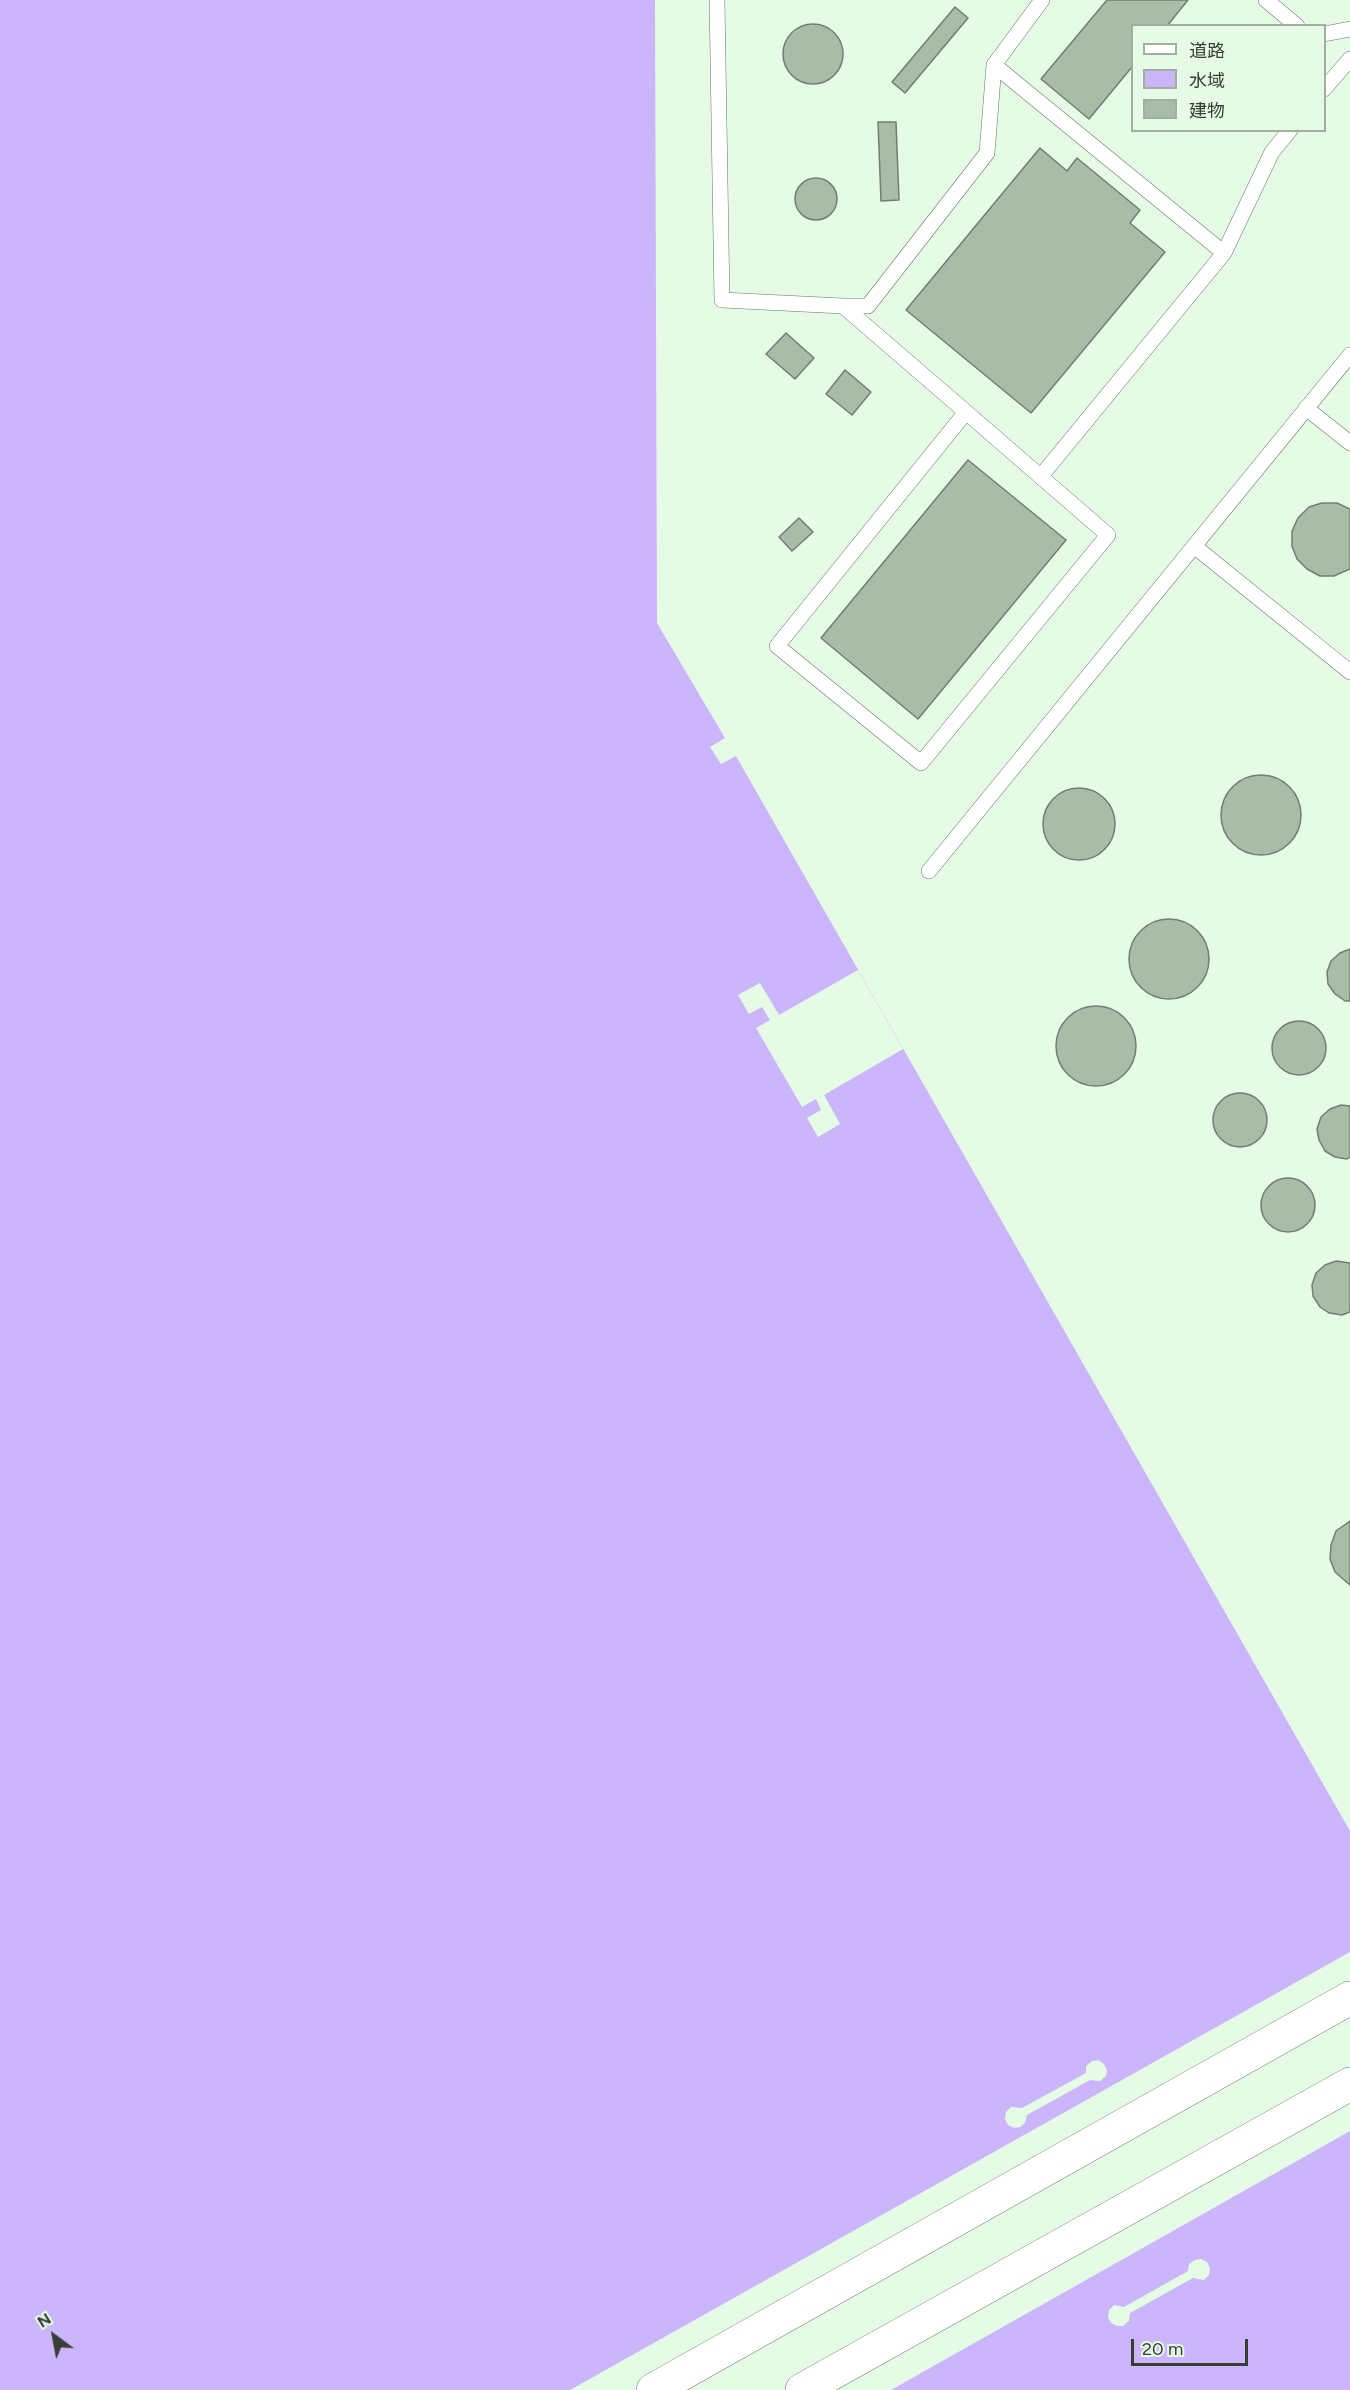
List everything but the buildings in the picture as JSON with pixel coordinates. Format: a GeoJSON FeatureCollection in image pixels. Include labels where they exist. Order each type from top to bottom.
{"type":"FeatureCollection","features":[{"type":"Feature","properties":{"kind":"street"},"geometry":{"type":"LineString","coordinates":[[653,2390],[1350,1998]]}},
{"type":"Feature","properties":{"kind":"street"},"geometry":{"type":"LineString","coordinates":[[802,2390],[1350,2084]]}},
{"type":"Feature","properties":{"kind":"lane"},"geometry":{"type":"LineString","coordinates":[[717,0],[722,300],[843,306],[868,306],[987,153],[994,65],[1042,0]]}},
{"type":"Feature","properties":{"kind":"lane"},"geometry":{"type":"LineString","coordinates":[[1266,0],[1295,24]]}},
{"type":"Feature","properties":{"kind":"lane"},"geometry":{"type":"LineString","coordinates":[[1326,34],[1350,29]]}},
{"type":"Feature","properties":{"kind":"lane"},"geometry":{"type":"LineString","coordinates":[[1326,87],[1350,59]]}},
{"type":"Feature","properties":{"kind":"lane"},"geometry":{"type":"LineString","coordinates":[[994,65],[1224,253]]}},
{"type":"Feature","properties":{"kind":"lane"},"geometry":{"type":"LineString","coordinates":[[1041,476],[1224,253],[1272,152],[1288,132]]}},
{"type":"Feature","properties":{"kind":"lane"},"geometry":{"type":"LineString","coordinates":[[843,306],[1041,476],[1108,535],[921,763],[777,646],[966,412]]}},
{"type":"Feature","properties":{"kind":"lane"},"geometry":{"type":"LineString","coordinates":[[929,871],[1350,355]]}},
{"type":"Feature","properties":{"kind":"lane"},"geometry":{"type":"LineString","coordinates":[[1306,408],[1350,443]]}},
{"type":"Feature","properties":{"kind":"lane"},"geometry":{"type":"LineString","coordinates":[[1194,546],[1350,672]]}},
{"type":"Feature","properties":{"kind":"water"},"geometry":{"type":"Polygon","coordinates":[[[0,0],[655,0],[657,623],[725,738],[710,747],[721,764],[736,756],[1350,1831],[1350,2390],[0,2390],[0,0]]]}},
{"type":"Feature","properties":{"kind":"pier"},"geometry":{"type":"Polygon","coordinates":[[[858,970],[903,1049],[824,1095],[840,1124],[818,1137],[807,1118],[821,1110],[816,1099],[802,1107],[756,1028],[770,1020],[762,1007],[749,1014],[738,995],[760,983],[779,1015],[858,970]]]}},
{"type":"Feature","properties":{"kind":"pier"},"geometry":{"type":"Polygon","coordinates":[[[1350,1952],[1350,2131],[891,2390],[570,2390],[1350,1952]]]}},
{"type":"Feature","properties":{"kind":"pier"},"geometry":{"type":"Polygon","coordinates":[[[1098,2060],[1107,2070],[1106,2076],[1100,2081],[1090,2080],[1027,2115],[1025,2123],[1020,2127],[1014,2128],[1008,2125],[1005,2119],[1006,2112],[1011,2107],[1022,2108],[1086,2073],[1086,2066],[1098,2060]]]}},
{"type":"Feature","properties":{"kind":"pier"},"geometry":{"type":"Polygon","coordinates":[[[1201,2259],[1207,2262],[1210,2268],[1209,2275],[1204,2280],[1193,2278],[1130,2313],[1129,2321],[1123,2326],[1111,2323],[1108,2317],[1109,2310],[1114,2305],[1124,2307],[1188,2271],[1189,2264],[1201,2259]]]}}]}
